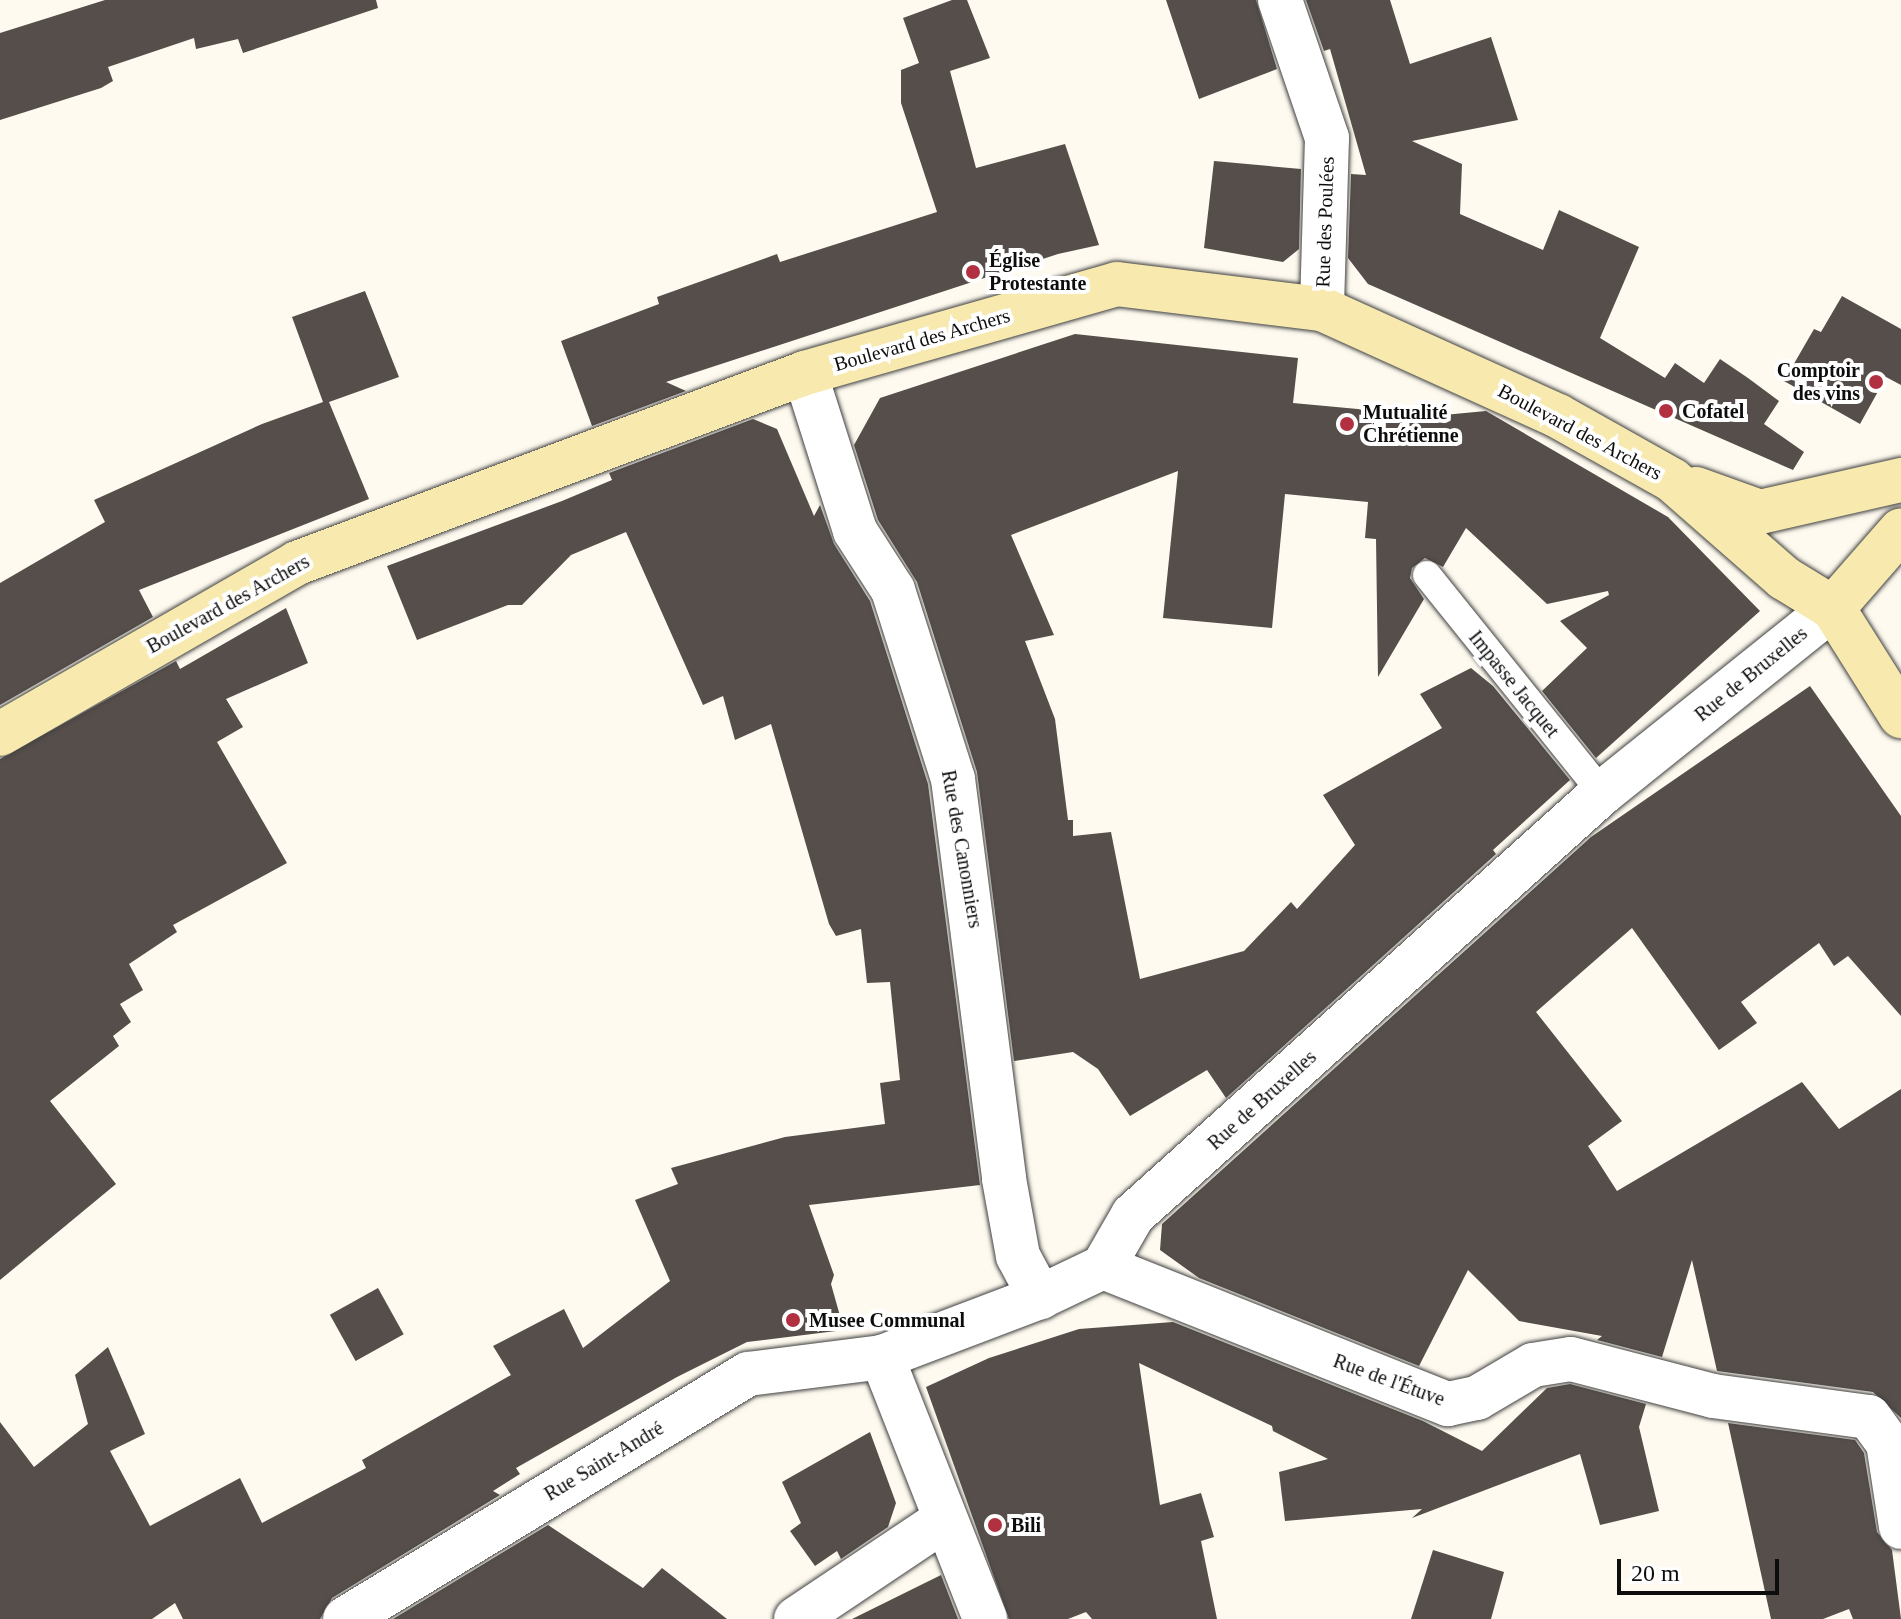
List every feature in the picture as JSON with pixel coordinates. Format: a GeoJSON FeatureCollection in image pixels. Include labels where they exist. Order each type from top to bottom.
{"type":"FeatureCollection","features":[{"type":"Feature","properties":{"kind":"main road","name":"Boulevard des Archers"},"geometry":{"type":"LineString","coordinates":[[0,734],[297,563],[805,373],[1117,284],[1322,309],[1558,416],[1672,480],[1784,578],[1833,608]]}},
{"type":"Feature","properties":{"kind":"main road"},"geometry":{"type":"LineString","coordinates":[[1672,480],[1760,512],[1901,480]]}},
{"type":"Feature","properties":{"kind":"main road"},"geometry":{"type":"LineString","coordinates":[[1901,530],[1833,608],[1901,716]]}},
{"type":"Feature","properties":{"kind":"street","name":"Rue des Poulées"},"geometry":{"type":"LineString","coordinates":[[1280,0],[1327,138],[1322,309]]}},
{"type":"Feature","properties":{"kind":"street","name":"Rue des Canonniers"},"geometry":{"type":"LineString","coordinates":[[805,373],[855,531],[893,590],[953,779],[1004,1179],[1018,1256],[1040,1297]]}},
{"type":"Feature","properties":{"kind":"street","name":"Rue de Bruxelles"},"geometry":{"type":"LineString","coordinates":[[1103,1267],[1133,1215],[1602,793],[1833,608]]}},
{"type":"Feature","properties":{"kind":"street"},"geometry":{"type":"LineString","coordinates":[[985,1619],[882,1357],[1040,1297],[1103,1267]]}},
{"type":"Feature","properties":{"kind":"street","name":"Rue de l'Étuve"},"geometry":{"type":"LineString","coordinates":[[1103,1267],[1448,1404],[1477,1398],[1533,1365],[1571,1359],[1631,1361],[1713,1396],[1869,1417],[1888,1443],[1901,1527]]}},
{"type":"Feature","properties":{"kind":"street","name":"Rue Saint-André"},"geometry":{"type":"LineString","coordinates":[[345,1619],[748,1374],[882,1357]]}},
{"type":"Feature","properties":{"kind":"street"},"geometry":{"type":"LineString","coordinates":[[796,1619],[944,1520]]}},
{"type":"Feature","properties":{"kind":"lane","name":"Impasse Jacquet"},"geometry":{"type":"LineString","coordinates":[[1427,575],[1602,793]]}},
{"type":"Feature","properties":{"kind":"building"},"geometry":{"type":"Polygon","coordinates":[[[105,0],[376,0],[378,8],[243,53],[238,39],[196,49],[194,38],[108,67],[113,81],[101,88],[0,120],[0,33],[105,0]]]}},
{"type":"Feature","properties":{"kind":"building"},"geometry":{"type":"Polygon","coordinates":[[[952,0],[967,0],[990,58],[950,71],[976,168],[1065,144],[1099,245],[1058,254],[666,382],[686,391],[592,426],[561,341],[659,304],[657,297],[777,254],[780,262],[937,212],[901,103],[901,70],[919,63],[903,18],[952,0]]]}},
{"type":"Feature","properties":{"kind":"building"},"geometry":{"type":"Polygon","coordinates":[[[1166,0],[1256,0],[1277,69],[1199,99],[1166,0]]]}},
{"type":"Feature","properties":{"kind":"building"},"geometry":{"type":"Polygon","coordinates":[[[1306,0],[1390,0],[1410,64],[1491,37],[1518,120],[1412,141],[1462,164],[1460,214],[1543,250],[1559,210],[1639,247],[1600,338],[1665,378],[1675,363],[1704,383],[1720,359],[1748,378],[1779,401],[1764,424],[1804,452],[1793,470],[1368,284],[1348,258],[1351,174],[1366,175],[1330,49],[1324,51],[1306,0]]]}},
{"type":"Feature","properties":{"kind":"building"},"geometry":{"type":"Polygon","coordinates":[[[1214,161],[1301,169],[1299,249],[1283,262],[1204,248],[1214,161]]]}},
{"type":"Feature","properties":{"kind":"building"},"geometry":{"type":"Polygon","coordinates":[[[365,291],[399,377],[329,402],[369,499],[139,590],[153,617],[0,705],[0,583],[105,522],[94,500],[262,424],[323,402],[292,317],[365,291]]]}},
{"type":"Feature","properties":{"kind":"building"},"geometry":{"type":"Polygon","coordinates":[[[1842,296],[1901,329],[1901,385],[1886,377],[1860,424],[1784,381],[1814,329],[1821,332],[1842,296]]]}},
{"type":"Feature","properties":{"kind":"building"},"geometry":{"type":"Polygon","coordinates":[[[1075,334],[1298,358],[1293,403],[1433,416],[1486,411],[1668,517],[1760,611],[1596,758],[1542,691],[1587,648],[1560,621],[1609,595],[1608,591],[1547,604],[1466,528],[1443,567],[1425,558],[1412,568],[1410,578],[1424,599],[1378,677],[1376,539],[1365,538],[1368,502],[1285,494],[1272,628],[1163,618],[1178,471],[1011,535],[1054,635],[1025,641],[1055,719],[1068,820],[1073,820],[1073,836],[1111,832],[1140,979],[1244,951],[1291,902],[1297,909],[1355,845],[1323,795],[1442,728],[1420,694],[1471,668],[1493,686],[1570,780],[1493,850],[1496,854],[1226,1098],[1207,1070],[1130,1116],[1098,1069],[1073,1052],[1014,1061],[977,772],[917,582],[878,520],[854,445],[880,398],[1075,334]]]}},
{"type":"Feature","properties":{"kind":"building"},"geometry":{"type":"Polygon","coordinates":[[[753,419],[777,429],[814,516],[820,505],[834,544],[870,601],[928,784],[980,1185],[809,1205],[834,1275],[831,1284],[844,1330],[747,1342],[677,1377],[516,1468],[520,1474],[493,1491],[500,1495],[332,1598],[320,1619],[183,1619],[175,1603],[152,1619],[0,1619],[0,1422],[34,1467],[88,1424],[75,1375],[108,1347],[145,1434],[110,1451],[150,1526],[240,1478],[262,1523],[366,1468],[362,1460],[511,1375],[493,1346],[564,1309],[583,1348],[670,1281],[635,1200],[678,1184],[671,1168],[785,1137],[885,1124],[880,1083],[900,1080],[890,982],[867,983],[861,929],[836,936],[829,924],[771,724],[735,740],[723,696],[703,705],[626,532],[571,555],[522,605],[508,605],[417,640],[387,566],[562,501],[612,480],[609,473],[753,419]]]}},
{"type":"Feature","properties":{"kind":"building"},"geometry":{"type":"Polygon","coordinates":[[[286,608],[308,663],[226,699],[243,727],[217,742],[287,863],[173,925],[177,932],[129,964],[143,990],[120,1004],[131,1022],[113,1036],[119,1046],[50,1101],[116,1184],[0,1280],[0,759],[176,661],[180,669],[286,608]]]}},
{"type":"Feature","properties":{"kind":"building"},"geometry":{"type":"Polygon","coordinates":[[[1810,686],[1901,816],[1901,1016],[1848,956],[1834,966],[1819,943],[1741,1002],[1757,1023],[1719,1050],[1632,928],[1536,1012],[1622,1121],[1588,1146],[1617,1191],[1802,1082],[1839,1129],[1901,1089],[1901,1418],[1873,1392],[1717,1371],[1692,1260],[1662,1357],[1597,1340],[1602,1336],[1519,1321],[1468,1270],[1419,1366],[1199,1278],[1160,1250],[1162,1224],[1591,837],[1810,686]]]}},
{"type":"Feature","properties":{"kind":"building"},"geometry":{"type":"Polygon","coordinates":[[[378,1288],[404,1334],[356,1361],[330,1315],[378,1288]]]}},
{"type":"Feature","properties":{"kind":"building"},"geometry":{"type":"Polygon","coordinates":[[[1173,1322],[1423,1421],[1482,1451],[1547,1388],[1570,1384],[1646,1404],[1639,1427],[1659,1511],[1600,1525],[1580,1454],[1412,1518],[1422,1509],[1285,1521],[1279,1472],[1328,1459],[1273,1431],[1272,1426],[1139,1363],[1160,1505],[1201,1493],[1214,1537],[1201,1541],[1217,1619],[1092,1619],[1086,1612],[1068,1619],[1009,1619],[926,1387],[989,1358],[1079,1329],[1173,1322]]]}},
{"type":"Feature","properties":{"kind":"building"},"geometry":{"type":"Polygon","coordinates":[[[1728,1423],[1855,1440],[1864,1453],[1877,1532],[1892,1550],[1901,1619],[1853,1619],[1849,1609],[1823,1619],[1771,1619],[1728,1423]]]}},
{"type":"Feature","properties":{"kind":"building"},"geometry":{"type":"Polygon","coordinates":[[[870,1432],[896,1503],[888,1527],[841,1559],[837,1551],[815,1566],[790,1531],[801,1523],[782,1482],[870,1432]]]}},
{"type":"Feature","properties":{"kind":"building"},"geometry":{"type":"Polygon","coordinates":[[[548,1525],[643,1588],[662,1568],[727,1619],[393,1619],[548,1525]]]}},
{"type":"Feature","properties":{"kind":"building"},"geometry":{"type":"Polygon","coordinates":[[[1433,1550],[1504,1572],[1491,1619],[1411,1619],[1433,1550]]]}},
{"type":"Feature","properties":{"kind":"building"},"geometry":{"type":"Polygon","coordinates":[[[941,1575],[958,1619],[852,1619],[941,1575]]]}},
{"type":"Feature","properties":{"kind":"place","name":"Église Protestante"},"geometry":{"type":"Point","coordinates":[973,272]}},
{"type":"Feature","properties":{"kind":"place","name":"Comptoir des vins"},"geometry":{"type":"Point","coordinates":[1876,382]}},
{"type":"Feature","properties":{"kind":"place","name":"Cofatel"},"geometry":{"type":"Point","coordinates":[1666,411]}},
{"type":"Feature","properties":{"kind":"place","name":"Mutualité Chrétienne"},"geometry":{"type":"Point","coordinates":[1347,424]}},
{"type":"Feature","properties":{"kind":"place","name":"Musee Communal"},"geometry":{"type":"Point","coordinates":[793,1320]}},
{"type":"Feature","properties":{"kind":"place","name":"Bili"},"geometry":{"type":"Point","coordinates":[995,1525]}}]}
